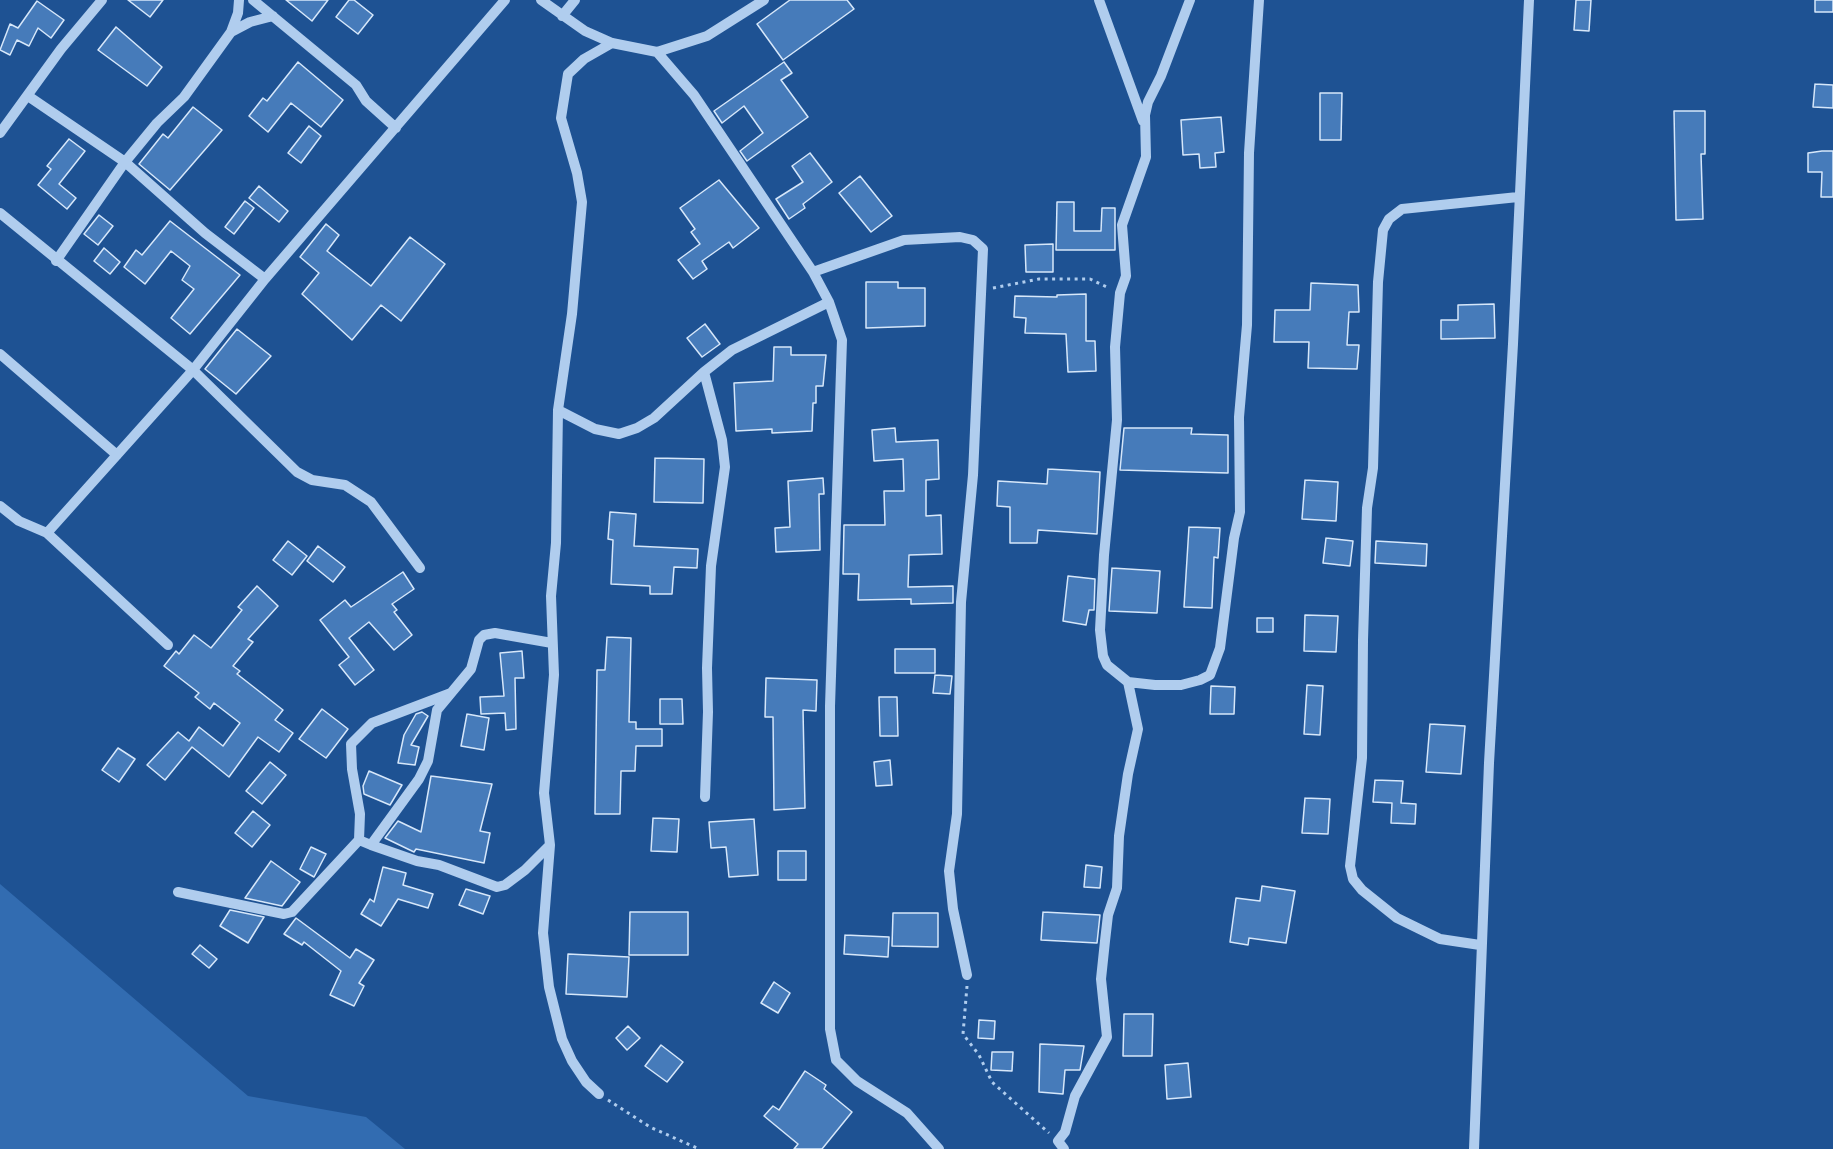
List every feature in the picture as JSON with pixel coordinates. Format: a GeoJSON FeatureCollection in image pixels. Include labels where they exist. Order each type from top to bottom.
{"type":"FeatureCollection","features":[{"type":"Feature","properties":{"kind":"street"},"geometry":{"type":"LineString","coordinates":[[0,133],[61,49],[102,0]]}},
{"type":"Feature","properties":{"kind":"street"},"geometry":{"type":"LineString","coordinates":[[56,261],[125,162],[157,123],[184,97],[231,32],[238,13],[239,0]]}},
{"type":"Feature","properties":{"kind":"street"},"geometry":{"type":"LineString","coordinates":[[253,0],[356,85],[366,100],[396,128]]}},
{"type":"Feature","properties":{"kind":"street"},"geometry":{"type":"LineString","coordinates":[[47,533],[193,370],[266,279],[505,0]]}},
{"type":"Feature","properties":{"kind":"street"},"geometry":{"type":"LineString","coordinates":[[541,0],[585,31],[612,43],[657,52],[708,36],[764,0]]}},
{"type":"Feature","properties":{"kind":"street"},"geometry":{"type":"LineString","coordinates":[[562,16],[575,0]]}},
{"type":"Feature","properties":{"kind":"street"},"geometry":{"type":"LineString","coordinates":[[1099,0],[1146,130]]}},
{"type":"Feature","properties":{"kind":"street"},"geometry":{"type":"LineString","coordinates":[[1190,0],[1161,76],[1148,102],[1146,157],[1122,225],[1126,276],[1120,293],[1115,347],[1117,420],[1104,555],[1100,630],[1103,656],[1107,664],[1128,682],[1164,685],[1200,680],[1210,675],[1220,648],[1234,538],[1240,512],[1239,417],[1247,325],[1249,153],[1259,0]]}},
{"type":"Feature","properties":{"kind":"street"},"geometry":{"type":"LineString","coordinates":[[1474,1149],[1480,945],[1513,344],[1518,197],[1529,0]]}},
{"type":"Feature","properties":{"kind":"street"},"geometry":{"type":"LineString","coordinates":[[231,32],[250,22],[273,16]]}},
{"type":"Feature","properties":{"kind":"street"},"geometry":{"type":"LineString","coordinates":[[599,1094],[586,1082],[572,1061],[562,1039],[549,987],[543,933],[550,845],[544,794],[554,675],[551,596],[556,543],[558,410],[572,314],[582,202],[577,172],[561,118],[568,74],[584,59],[612,43]]}},
{"type":"Feature","properties":{"kind":"street"},"geometry":{"type":"LineString","coordinates":[[657,52],[694,95],[813,272],[828,302],[842,340],[830,705],[830,1029],[836,1060],[857,1081],[907,1113],[939,1149]]}},
{"type":"Feature","properties":{"kind":"street"},"geometry":{"type":"LineString","coordinates":[[28,96],[125,162],[205,233],[266,279]]}},
{"type":"Feature","properties":{"kind":"street"},"geometry":{"type":"LineString","coordinates":[[1480,945],[1440,939],[1397,918],[1362,890],[1353,879],[1350,866],[1362,758],[1367,508],[1372,468],[1378,282],[1383,230],[1389,219],[1402,209],[1518,197]]}},
{"type":"Feature","properties":{"kind":"street"},"geometry":{"type":"LineString","coordinates":[[0,213],[56,261],[193,370],[297,472],[312,480],[345,484],[371,502],[420,567]]}},
{"type":"Feature","properties":{"kind":"street"},"geometry":{"type":"LineString","coordinates":[[813,272],[904,240],[960,237],[973,240],[983,249],[973,475],[961,602],[957,814],[949,871],[953,909],[967,975]]}},
{"type":"Feature","properties":{"kind":"street"},"geometry":{"type":"LineString","coordinates":[[558,410],[596,429],[619,434],[654,418],[704,372],[732,350],[828,302]]}},
{"type":"Feature","properties":{"kind":"street"},"geometry":{"type":"LineString","coordinates":[[0,354],[117,455]]}},
{"type":"Feature","properties":{"kind":"street"},"geometry":{"type":"LineString","coordinates":[[704,372],[722,440],[725,467],[711,566],[705,797]]}},
{"type":"Feature","properties":{"kind":"street"},"geometry":{"type":"LineString","coordinates":[[0,506],[19,521],[47,533],[168,645]]}},
{"type":"Feature","properties":{"kind":"street"},"geometry":{"type":"LineString","coordinates":[[371,845],[419,779],[428,761],[437,711],[471,669],[479,639],[484,635],[495,633],[552,643]]}},
{"type":"Feature","properties":{"kind":"street"},"geometry":{"type":"LineString","coordinates":[[1061,1145],[1075,1096],[1107,1037],[1101,979],[1108,915],[1117,888],[1119,836],[1128,774],[1138,729],[1128,682]]}},
{"type":"Feature","properties":{"kind":"street"},"geometry":{"type":"LineString","coordinates":[[178,892],[284,914],[292,912],[358,840],[360,814],[352,769],[351,744],[372,723],[451,693]]}},
{"type":"Feature","properties":{"kind":"street"},"geometry":{"type":"LineString","coordinates":[[358,840],[417,861],[439,865],[497,887],[505,885],[525,870],[550,845]]}},
{"type":"Feature","properties":{"kind":"path"},"geometry":{"type":"LineString","coordinates":[[997,287],[1039,279],[1090,279],[1120,293]]}},
{"type":"Feature","properties":{"kind":"path"},"geometry":{"type":"LineString","coordinates":[[967,975],[967,1012],[962,1025],[963,1034],[979,1055],[992,1082],[1061,1145]]}},
{"type":"Feature","properties":{"kind":"path"},"geometry":{"type":"LineString","coordinates":[[599,1094],[650,1128],[699,1149]]}},
{"type":"Feature","properties":{"kind":"shaded area"},"geometry":{"type":"Polygon","coordinates":[[[0,884],[248,1096],[366,1117],[405,1149],[0,1149],[0,884]]]}},
{"type":"Feature","properties":{"kind":"building"},"geometry":{"type":"Polygon","coordinates":[[[128,0],[163,0],[150,17],[128,0]]]}},
{"type":"Feature","properties":{"kind":"building"},"geometry":{"type":"Polygon","coordinates":[[[286,0],[328,0],[312,21],[286,0]]]}},
{"type":"Feature","properties":{"kind":"building"},"geometry":{"type":"Polygon","coordinates":[[[349,0],[354,0],[373,15],[358,34],[336,17],[349,0]]]}},
{"type":"Feature","properties":{"kind":"building"},"geometry":{"type":"Polygon","coordinates":[[[790,0],[847,0],[854,9],[783,60],[757,24],[790,0]]]}},
{"type":"Feature","properties":{"kind":"building"},"geometry":{"type":"Polygon","coordinates":[[[1576,0],[1591,0],[1589,31],[1574,30],[1576,0]]]}},
{"type":"Feature","properties":{"kind":"building"},"geometry":{"type":"Polygon","coordinates":[[[1815,0],[1833,0],[1833,12],[1815,12],[1815,0]]]}},
{"type":"Feature","properties":{"kind":"building"},"geometry":{"type":"Polygon","coordinates":[[[37,1],[64,20],[51,38],[38,28],[29,46],[17,40],[10,55],[0,50],[10,24],[18,28],[37,1]]]}},
{"type":"Feature","properties":{"kind":"building"},"geometry":{"type":"Polygon","coordinates":[[[116,27],[162,67],[147,86],[98,50],[116,27]]]}},
{"type":"Feature","properties":{"kind":"building"},"geometry":{"type":"Polygon","coordinates":[[[298,62],[343,100],[321,127],[291,103],[268,132],[249,116],[263,98],[267,101],[298,62]]]}},
{"type":"Feature","properties":{"kind":"building"},"geometry":{"type":"Polygon","coordinates":[[[784,62],[792,73],[781,80],[808,117],[747,161],[740,151],[763,133],[744,106],[722,123],[714,111],[784,62]]]}},
{"type":"Feature","properties":{"kind":"building"},"geometry":{"type":"Polygon","coordinates":[[[1815,84],[1833,85],[1833,108],[1813,107],[1815,84]]]}},
{"type":"Feature","properties":{"kind":"building"},"geometry":{"type":"Polygon","coordinates":[[[1320,93],[1342,93],[1341,140],[1320,140],[1320,93]]]}},
{"type":"Feature","properties":{"kind":"building"},"geometry":{"type":"Polygon","coordinates":[[[193,107],[222,130],[170,190],[139,164],[163,134],[168,138],[193,107]]]}},
{"type":"Feature","properties":{"kind":"building"},"geometry":{"type":"Polygon","coordinates":[[[1674,111],[1705,111],[1705,154],[1701,154],[1703,219],[1676,220],[1674,111]]]}},
{"type":"Feature","properties":{"kind":"building"},"geometry":{"type":"Polygon","coordinates":[[[1221,117],[1224,152],[1215,153],[1216,167],[1200,168],[1199,154],[1183,155],[1181,120],[1221,117]]]}},
{"type":"Feature","properties":{"kind":"building"},"geometry":{"type":"Polygon","coordinates":[[[309,126],[321,136],[301,163],[288,153],[309,126]]]}},
{"type":"Feature","properties":{"kind":"building"},"geometry":{"type":"Polygon","coordinates":[[[69,139],[85,151],[59,184],[76,198],[67,209],[38,185],[51,169],[47,166],[69,139]]]}},
{"type":"Feature","properties":{"kind":"building"},"geometry":{"type":"Polygon","coordinates":[[[1833,151],[1833,197],[1821,197],[1822,172],[1808,172],[1808,153],[1833,151]]]}},
{"type":"Feature","properties":{"kind":"building"},"geometry":{"type":"Polygon","coordinates":[[[810,153],[832,182],[803,204],[805,208],[789,219],[776,199],[803,182],[792,166],[810,153]]]}},
{"type":"Feature","properties":{"kind":"building"},"geometry":{"type":"Polygon","coordinates":[[[860,176],[892,216],[871,232],[839,193],[860,176]]]}},
{"type":"Feature","properties":{"kind":"building"},"geometry":{"type":"Polygon","coordinates":[[[719,180],[759,228],[733,248],[729,242],[702,261],[707,269],[693,279],[678,260],[700,244],[691,232],[695,229],[680,208],[719,180]]]}},
{"type":"Feature","properties":{"kind":"building"},"geometry":{"type":"Polygon","coordinates":[[[259,186],[288,211],[279,222],[249,198],[259,186]]]}},
{"type":"Feature","properties":{"kind":"building"},"geometry":{"type":"Polygon","coordinates":[[[245,201],[254,208],[234,234],[225,227],[245,201]]]}},
{"type":"Feature","properties":{"kind":"building"},"geometry":{"type":"Polygon","coordinates":[[[1057,202],[1074,202],[1074,231],[1101,231],[1102,208],[1115,208],[1115,250],[1056,250],[1057,202]]]}},
{"type":"Feature","properties":{"kind":"building"},"geometry":{"type":"Polygon","coordinates":[[[99,215],[113,226],[98,245],[84,234],[99,215]]]}},
{"type":"Feature","properties":{"kind":"building"},"geometry":{"type":"Polygon","coordinates":[[[170,221],[240,275],[190,334],[171,318],[194,289],[182,280],[190,266],[171,251],[145,284],[124,267],[136,250],[142,255],[170,221]]]}},
{"type":"Feature","properties":{"kind":"building"},"geometry":{"type":"Polygon","coordinates":[[[326,224],[339,235],[327,251],[371,286],[410,237],[445,264],[401,321],[381,305],[352,340],[302,294],[319,273],[300,257],[326,224]]]}},
{"type":"Feature","properties":{"kind":"building"},"geometry":{"type":"Polygon","coordinates":[[[1053,244],[1053,272],[1026,272],[1025,245],[1053,244]]]}},
{"type":"Feature","properties":{"kind":"building"},"geometry":{"type":"Polygon","coordinates":[[[104,248],[120,262],[110,274],[94,261],[104,248]]]}},
{"type":"Feature","properties":{"kind":"building"},"geometry":{"type":"Polygon","coordinates":[[[866,282],[898,282],[898,288],[925,288],[925,326],[866,328],[866,282]]]}},
{"type":"Feature","properties":{"kind":"building"},"geometry":{"type":"Polygon","coordinates":[[[1311,283],[1358,285],[1359,312],[1349,312],[1347,345],[1359,345],[1357,369],[1308,368],[1309,342],[1274,342],[1275,310],[1310,310],[1311,283]]]}},
{"type":"Feature","properties":{"kind":"building"},"geometry":{"type":"Polygon","coordinates":[[[1086,294],[1086,341],[1095,341],[1096,371],[1068,372],[1066,334],[1025,333],[1026,318],[1014,317],[1015,296],[1057,297],[1057,295],[1086,294]]]}},
{"type":"Feature","properties":{"kind":"building"},"geometry":{"type":"Polygon","coordinates":[[[1494,304],[1495,338],[1441,339],[1441,320],[1458,320],[1458,305],[1494,304]]]}},
{"type":"Feature","properties":{"kind":"building"},"geometry":{"type":"Polygon","coordinates":[[[705,324],[720,344],[702,357],[687,338],[705,324]]]}},
{"type":"Feature","properties":{"kind":"building"},"geometry":{"type":"Polygon","coordinates":[[[237,329],[271,356],[236,394],[205,369],[237,329]]]}},
{"type":"Feature","properties":{"kind":"building"},"geometry":{"type":"Polygon","coordinates":[[[774,347],[791,347],[791,355],[826,355],[823,386],[816,386],[812,431],[772,433],[772,429],[736,431],[734,383],[773,381],[774,347]]]}},
{"type":"Feature","properties":{"kind":"building"},"geometry":{"type":"Polygon","coordinates":[[[895,428],[896,442],[938,440],[939,479],[926,480],[926,516],[941,515],[942,554],[909,555],[908,587],[953,586],[953,603],[911,604],[911,599],[858,600],[859,574],[843,574],[844,525],[885,525],[884,491],[904,491],[903,459],[874,461],[872,430],[895,428]]]}},
{"type":"Feature","properties":{"kind":"building"},"geometry":{"type":"Polygon","coordinates":[[[1124,428],[1192,428],[1191,434],[1228,435],[1228,473],[1120,470],[1124,428]]]}},
{"type":"Feature","properties":{"kind":"building"},"geometry":{"type":"Polygon","coordinates":[[[655,458],[704,459],[703,503],[654,502],[655,458]]]}},
{"type":"Feature","properties":{"kind":"building"},"geometry":{"type":"Polygon","coordinates":[[[1048,469],[1100,472],[1097,534],[1038,530],[1037,543],[1010,543],[1010,507],[997,506],[998,481],[1047,484],[1048,469]]]}},
{"type":"Feature","properties":{"kind":"building"},"geometry":{"type":"Polygon","coordinates":[[[823,478],[824,494],[819,494],[820,550],[776,552],[775,528],[790,527],[788,481],[823,478]]]}},
{"type":"Feature","properties":{"kind":"building"},"geometry":{"type":"Polygon","coordinates":[[[1305,480],[1338,482],[1336,521],[1302,519],[1305,480]]]}},
{"type":"Feature","properties":{"kind":"building"},"geometry":{"type":"Polygon","coordinates":[[[610,512],[636,514],[634,546],[698,549],[697,568],[674,567],[672,594],[650,594],[650,586],[611,584],[613,540],[608,539],[610,512]]]}},
{"type":"Feature","properties":{"kind":"building"},"geometry":{"type":"Polygon","coordinates":[[[1189,527],[1220,528],[1218,558],[1214,557],[1212,608],[1184,607],[1189,527]]]}},
{"type":"Feature","properties":{"kind":"building"},"geometry":{"type":"Polygon","coordinates":[[[1326,538],[1353,541],[1350,566],[1323,563],[1326,538]]]}},
{"type":"Feature","properties":{"kind":"building"},"geometry":{"type":"Polygon","coordinates":[[[288,541],[307,556],[292,575],[273,560],[288,541]]]}},
{"type":"Feature","properties":{"kind":"building"},"geometry":{"type":"Polygon","coordinates":[[[1376,541],[1427,544],[1426,566],[1375,563],[1376,541]]]}},
{"type":"Feature","properties":{"kind":"building"},"geometry":{"type":"Polygon","coordinates":[[[318,546],[345,567],[333,582],[307,561],[318,546]]]}},
{"type":"Feature","properties":{"kind":"building"},"geometry":{"type":"Polygon","coordinates":[[[1112,568],[1160,571],[1157,613],[1109,611],[1112,568]]]}},
{"type":"Feature","properties":{"kind":"building"},"geometry":{"type":"Polygon","coordinates":[[[403,572],[414,589],[392,604],[397,610],[394,612],[412,635],[394,650],[369,622],[349,638],[374,670],[355,685],[339,665],[349,657],[320,620],[345,600],[351,607],[403,572]]]}},
{"type":"Feature","properties":{"kind":"building"},"geometry":{"type":"Polygon","coordinates":[[[1068,576],[1095,579],[1094,610],[1089,610],[1086,625],[1063,621],[1068,576]]]}},
{"type":"Feature","properties":{"kind":"building"},"geometry":{"type":"Polygon","coordinates":[[[257,586],[278,606],[248,639],[253,642],[233,666],[240,671],[237,674],[283,710],[275,720],[293,733],[279,752],[258,737],[229,777],[192,747],[165,780],[147,765],[178,732],[189,741],[199,727],[223,746],[240,723],[214,703],[210,709],[195,697],[199,693],[164,666],[176,651],[179,654],[194,635],[211,648],[242,610],[238,607],[257,586]]]}},
{"type":"Feature","properties":{"kind":"building"},"geometry":{"type":"Polygon","coordinates":[[[1305,615],[1338,616],[1336,652],[1304,651],[1305,615]]]}},
{"type":"Feature","properties":{"kind":"building"},"geometry":{"type":"Polygon","coordinates":[[[1257,618],[1273,618],[1273,632],[1257,632],[1257,618]]]}},
{"type":"Feature","properties":{"kind":"building"},"geometry":{"type":"Polygon","coordinates":[[[607,637],[631,638],[629,722],[636,722],[636,729],[662,729],[662,746],[636,746],[635,771],[621,771],[620,814],[595,814],[597,670],[605,670],[607,637]]]}},
{"type":"Feature","properties":{"kind":"building"},"geometry":{"type":"Polygon","coordinates":[[[895,649],[935,649],[935,673],[895,673],[895,649]]]}},
{"type":"Feature","properties":{"kind":"building"},"geometry":{"type":"Polygon","coordinates":[[[522,651],[524,678],[515,678],[516,729],[506,730],[505,713],[481,714],[480,697],[504,696],[500,653],[522,651]]]}},
{"type":"Feature","properties":{"kind":"building"},"geometry":{"type":"Polygon","coordinates":[[[935,675],[952,676],[950,694],[933,693],[935,675]]]}},
{"type":"Feature","properties":{"kind":"building"},"geometry":{"type":"Polygon","coordinates":[[[766,678],[817,680],[816,711],[803,710],[805,808],[774,810],[773,717],[765,717],[766,678]]]}},
{"type":"Feature","properties":{"kind":"building"},"geometry":{"type":"Polygon","coordinates":[[[1307,685],[1323,686],[1320,735],[1304,734],[1307,685]]]}},
{"type":"Feature","properties":{"kind":"building"},"geometry":{"type":"Polygon","coordinates":[[[1211,686],[1235,687],[1234,714],[1210,714],[1211,686]]]}},
{"type":"Feature","properties":{"kind":"building"},"geometry":{"type":"Polygon","coordinates":[[[879,697],[897,697],[898,736],[880,736],[879,697]]]}},
{"type":"Feature","properties":{"kind":"building"},"geometry":{"type":"Polygon","coordinates":[[[660,699],[682,699],[683,724],[660,724],[660,699]]]}},
{"type":"Feature","properties":{"kind":"building"},"geometry":{"type":"Polygon","coordinates":[[[322,709],[348,729],[326,758],[299,739],[322,709]]]}},
{"type":"Feature","properties":{"kind":"building"},"geometry":{"type":"Polygon","coordinates":[[[422,712],[428,716],[411,745],[419,747],[415,765],[398,763],[404,735],[416,714],[422,712]]]}},
{"type":"Feature","properties":{"kind":"building"},"geometry":{"type":"Polygon","coordinates":[[[467,714],[489,718],[484,750],[461,746],[467,714]]]}},
{"type":"Feature","properties":{"kind":"building"},"geometry":{"type":"Polygon","coordinates":[[[1430,724],[1465,726],[1461,774],[1426,772],[1430,724]]]}},
{"type":"Feature","properties":{"kind":"building"},"geometry":{"type":"Polygon","coordinates":[[[118,748],[135,759],[119,782],[102,770],[118,748]]]}},
{"type":"Feature","properties":{"kind":"building"},"geometry":{"type":"Polygon","coordinates":[[[890,760],[892,785],[876,786],[874,762],[890,760]]]}},
{"type":"Feature","properties":{"kind":"building"},"geometry":{"type":"Polygon","coordinates":[[[270,762],[286,775],[262,804],[246,791],[270,762]]]}},
{"type":"Feature","properties":{"kind":"building"},"geometry":{"type":"Polygon","coordinates":[[[369,771],[402,785],[390,805],[364,794],[363,786],[369,771]]]}},
{"type":"Feature","properties":{"kind":"building"},"geometry":{"type":"Polygon","coordinates":[[[431,776],[492,784],[480,831],[490,833],[484,863],[416,849],[414,852],[385,838],[398,821],[421,832],[431,776]]]}},
{"type":"Feature","properties":{"kind":"building"},"geometry":{"type":"Polygon","coordinates":[[[1375,780],[1403,781],[1401,803],[1416,804],[1415,824],[1391,823],[1392,803],[1373,802],[1375,780]]]}},
{"type":"Feature","properties":{"kind":"building"},"geometry":{"type":"Polygon","coordinates":[[[1305,798],[1330,799],[1328,834],[1302,833],[1305,798]]]}},
{"type":"Feature","properties":{"kind":"building"},"geometry":{"type":"Polygon","coordinates":[[[253,811],[270,825],[252,847],[235,833],[253,811]]]}},
{"type":"Feature","properties":{"kind":"building"},"geometry":{"type":"Polygon","coordinates":[[[653,818],[679,819],[677,852],[651,851],[653,818]]]}},
{"type":"Feature","properties":{"kind":"building"},"geometry":{"type":"Polygon","coordinates":[[[754,819],[758,875],[729,877],[726,847],[711,848],[709,822],[754,819]]]}},
{"type":"Feature","properties":{"kind":"building"},"geometry":{"type":"Polygon","coordinates":[[[311,847],[326,854],[314,877],[300,869],[311,847]]]}},
{"type":"Feature","properties":{"kind":"building"},"geometry":{"type":"Polygon","coordinates":[[[778,851],[806,851],[806,880],[778,880],[778,851]]]}},
{"type":"Feature","properties":{"kind":"building"},"geometry":{"type":"Polygon","coordinates":[[[271,861],[300,882],[282,906],[245,898],[271,861]]]}},
{"type":"Feature","properties":{"kind":"building"},"geometry":{"type":"Polygon","coordinates":[[[1086,865],[1102,867],[1100,888],[1084,887],[1086,865]]]}},
{"type":"Feature","properties":{"kind":"building"},"geometry":{"type":"Polygon","coordinates":[[[383,867],[406,873],[403,885],[433,894],[428,908],[398,899],[381,926],[361,914],[370,899],[374,902],[383,867]]]}},
{"type":"Feature","properties":{"kind":"building"},"geometry":{"type":"Polygon","coordinates":[[[1262,886],[1295,891],[1286,943],[1249,938],[1248,945],[1230,942],[1236,898],[1260,901],[1262,886]]]}},
{"type":"Feature","properties":{"kind":"building"},"geometry":{"type":"Polygon","coordinates":[[[466,889],[490,896],[483,914],[459,905],[466,889]]]}},
{"type":"Feature","properties":{"kind":"building"},"geometry":{"type":"Polygon","coordinates":[[[230,910],[264,917],[248,943],[220,926],[230,910]]]}},
{"type":"Feature","properties":{"kind":"building"},"geometry":{"type":"Polygon","coordinates":[[[630,912],[688,912],[688,955],[629,955],[630,912]]]}},
{"type":"Feature","properties":{"kind":"building"},"geometry":{"type":"Polygon","coordinates":[[[1043,912],[1100,915],[1097,943],[1041,940],[1043,912]]]}},
{"type":"Feature","properties":{"kind":"building"},"geometry":{"type":"Polygon","coordinates":[[[893,913],[938,913],[938,947],[892,946],[893,913]]]}},
{"type":"Feature","properties":{"kind":"building"},"geometry":{"type":"Polygon","coordinates":[[[296,918],[350,958],[356,949],[374,960],[359,983],[364,986],[354,1006],[330,995],[341,971],[304,942],[302,945],[284,934],[296,918]]]}},
{"type":"Feature","properties":{"kind":"building"},"geometry":{"type":"Polygon","coordinates":[[[845,935],[889,937],[888,957],[844,954],[845,935]]]}},
{"type":"Feature","properties":{"kind":"building"},"geometry":{"type":"Polygon","coordinates":[[[200,945],[217,959],[209,968],[192,954],[200,945]]]}},
{"type":"Feature","properties":{"kind":"building"},"geometry":{"type":"Polygon","coordinates":[[[568,954],[629,957],[627,997],[566,994],[568,954]]]}},
{"type":"Feature","properties":{"kind":"building"},"geometry":{"type":"Polygon","coordinates":[[[774,982],[790,993],[778,1013],[761,1003],[774,982]]]}},
{"type":"Feature","properties":{"kind":"building"},"geometry":{"type":"Polygon","coordinates":[[[1124,1014],[1153,1014],[1152,1056],[1123,1056],[1124,1014]]]}},
{"type":"Feature","properties":{"kind":"building"},"geometry":{"type":"Polygon","coordinates":[[[979,1020],[995,1021],[994,1039],[978,1038],[979,1020]]]}},
{"type":"Feature","properties":{"kind":"building"},"geometry":{"type":"Polygon","coordinates":[[[628,1026],[640,1038],[627,1050],[616,1038],[628,1026]]]}},
{"type":"Feature","properties":{"kind":"building"},"geometry":{"type":"Polygon","coordinates":[[[1040,1044],[1084,1046],[1080,1070],[1065,1070],[1063,1094],[1039,1092],[1040,1044]]]}},
{"type":"Feature","properties":{"kind":"building"},"geometry":{"type":"Polygon","coordinates":[[[661,1045],[683,1062],[667,1082],[645,1066],[661,1045]]]}},
{"type":"Feature","properties":{"kind":"building"},"geometry":{"type":"Polygon","coordinates":[[[992,1052],[1013,1052],[1012,1071],[991,1070],[992,1052]]]}},
{"type":"Feature","properties":{"kind":"building"},"geometry":{"type":"Polygon","coordinates":[[[1188,1063],[1191,1097],[1167,1099],[1165,1065],[1188,1063]]]}},
{"type":"Feature","properties":{"kind":"building"},"geometry":{"type":"Polygon","coordinates":[[[805,1071],[826,1085],[824,1089],[852,1112],[822,1149],[794,1149],[798,1144],[764,1116],[773,1106],[779,1110],[805,1071]]]}}]}
